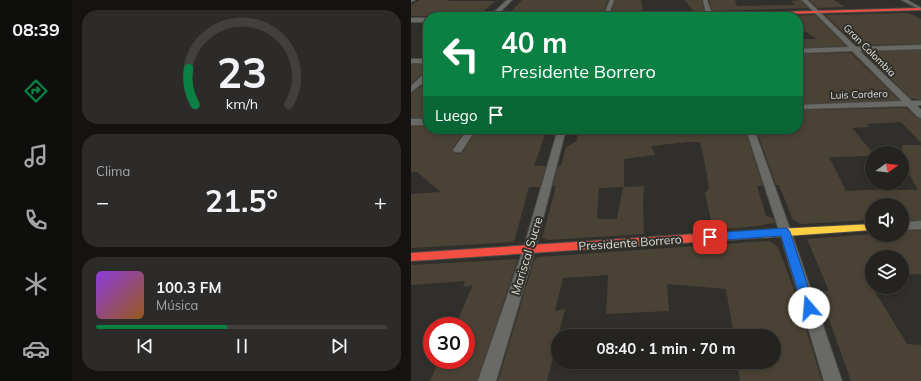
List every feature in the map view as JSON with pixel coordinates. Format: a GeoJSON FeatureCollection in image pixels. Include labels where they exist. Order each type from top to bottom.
{"type":"FeatureCollection","features":[{"type":"Feature","properties":{"kind":"street"},"geometry":{"type":"LineString","coordinates":[[497,12],[510,0]]}},
{"type":"Feature","properties":{"kind":"street"},"geometry":{"type":"LineString","coordinates":[[608,12],[612,0]]}},
{"type":"Feature","properties":{"kind":"street"},"geometry":{"type":"LineString","coordinates":[[705,0],[708,12]]}},
{"type":"Feature","properties":{"kind":"street","name":"Gran Colombia"},"geometry":{"type":"LineString","coordinates":[[804,0],[817,11],[921,115]]}},
{"type":"Feature","properties":{"kind":"street"},"geometry":{"type":"LineString","coordinates":[[904,0],[921,9]]}},
{"type":"Feature","properties":{"kind":"street"},"geometry":{"type":"LineString","coordinates":[[795,12],[921,9]]}},
{"type":"Feature","properties":{"kind":"street"},"geometry":{"type":"LineString","coordinates":[[411,20],[423,20]]}},
{"type":"Feature","properties":{"kind":"street"},"geometry":{"type":"LineString","coordinates":[[803,51],[921,47]]}},
{"type":"Feature","properties":{"kind":"street"},"geometry":{"type":"LineString","coordinates":[[411,61],[423,60]]}},
{"type":"Feature","properties":{"kind":"street"},"geometry":{"type":"LineString","coordinates":[[411,90],[423,79]]}},
{"type":"Feature","properties":{"kind":"street","name":"Luis Cordero"},"geometry":{"type":"LineString","coordinates":[[803,107],[921,103]]}},
{"type":"Feature","properties":{"kind":"street"},"geometry":{"type":"LineString","coordinates":[[411,122],[423,122]]}},
{"type":"Feature","properties":{"kind":"street"},"geometry":{"type":"LineString","coordinates":[[458,150],[469,134]]}},
{"type":"Feature","properties":{"kind":"street","name":"Mariscal Sucre"},"geometry":{"type":"LineString","coordinates":[[487,381],[529,250],[561,134]]}},
{"type":"Feature","properties":{"kind":"street"},"geometry":{"type":"LineString","coordinates":[[752,134],[833,381]]}},
{"type":"Feature","properties":{"kind":"street"},"geometry":{"type":"LineString","coordinates":[[909,226],[921,225]]}},
{"type":"Feature","properties":{"kind":"street","name":"Presidente Borrero"},"geometry":{"type":"LineString","coordinates":[[411,257],[785,232],[865,228]]}},
{"type":"Feature","properties":{"kind":"building"},"geometry":{"type":"Polygon","coordinates":[[[420,0],[496,1],[482,12],[423,12],[423,16],[411,16],[411,5],[420,0]]]}},
{"type":"Feature","properties":{"kind":"building"},"geometry":{"type":"Polygon","coordinates":[[[522,0],[608,0],[604,12],[511,12],[522,0]]]}},
{"type":"Feature","properties":{"kind":"building"},"geometry":{"type":"Polygon","coordinates":[[[615,0],[641,0],[643,12],[611,12],[615,0]]]}},
{"type":"Feature","properties":{"kind":"building"},"geometry":{"type":"Polygon","coordinates":[[[685,0],[702,0],[704,11],[693,11],[685,0]]]}},
{"type":"Feature","properties":{"kind":"building"},"geometry":{"type":"Polygon","coordinates":[[[709,0],[735,0],[737,6],[796,5],[791,1],[801,0],[808,8],[712,11],[709,0]]]}},
{"type":"Feature","properties":{"kind":"building"},"geometry":{"type":"Polygon","coordinates":[[[809,0],[834,0],[845,7],[818,8],[809,0]]]}},
{"type":"Feature","properties":{"kind":"building"},"geometry":{"type":"Polygon","coordinates":[[[909,13],[921,19],[921,44],[857,45],[825,15],[909,13]]]}},
{"type":"Feature","properties":{"kind":"building"},"geometry":{"type":"Polygon","coordinates":[[[803,15],[815,15],[846,46],[803,48],[803,39],[817,39],[803,30],[803,15]]]}},
{"type":"Feature","properties":{"kind":"building"},"geometry":{"type":"Polygon","coordinates":[[[921,50],[921,100],[910,98],[863,52],[921,50]]]}},
{"type":"Feature","properties":{"kind":"building"},"geometry":{"type":"Polygon","coordinates":[[[851,53],[899,100],[803,104],[803,54],[851,53]]]}},
{"type":"Feature","properties":{"kind":"building"},"geometry":{"type":"Polygon","coordinates":[[[411,64],[423,64],[423,73],[411,84],[411,64]]]}},
{"type":"Feature","properties":{"kind":"building"},"geometry":{"type":"Polygon","coordinates":[[[423,85],[423,118],[411,118],[411,93],[423,85]]]}},
{"type":"Feature","properties":{"kind":"building"},"geometry":{"type":"Polygon","coordinates":[[[906,108],[917,118],[921,119],[921,143],[901,122],[867,124],[869,127],[852,128],[867,146],[865,146],[865,156],[829,157],[846,191],[918,190],[909,174],[909,146],[902,145],[921,145],[921,220],[909,220],[909,198],[865,198],[865,220],[801,224],[793,220],[779,185],[776,185],[758,134],[803,134],[803,110],[906,108]]]}},
{"type":"Feature","properties":{"kind":"building"},"geometry":{"type":"Polygon","coordinates":[[[411,126],[423,126],[423,134],[462,134],[452,149],[455,154],[462,153],[474,134],[545,134],[534,166],[546,166],[540,187],[529,187],[514,242],[411,248],[411,194],[441,192],[417,172],[411,172],[411,126]]]}},
{"type":"Feature","properties":{"kind":"building"},"geometry":{"type":"Polygon","coordinates":[[[578,134],[747,134],[763,186],[757,186],[766,216],[773,218],[775,223],[713,230],[705,193],[709,188],[700,142],[688,142],[651,146],[655,155],[624,159],[624,187],[644,186],[644,234],[548,240],[542,238],[556,186],[553,186],[558,166],[561,166],[566,147],[577,141],[578,134]],[[623,187],[599,188],[597,219],[617,219],[623,187]]]}},
{"type":"Feature","properties":{"kind":"building"},"geometry":{"type":"Polygon","coordinates":[[[921,230],[921,274],[909,275],[909,250],[865,250],[865,294],[876,294],[907,344],[921,345],[921,381],[851,381],[819,291],[829,291],[807,239],[865,235],[865,242],[909,242],[909,231],[921,230]]]}},
{"type":"Feature","properties":{"kind":"building"},"geometry":{"type":"Polygon","coordinates":[[[769,241],[778,247],[793,287],[822,381],[740,381],[738,369],[781,369],[781,329],[733,329],[726,289],[667,284],[669,311],[606,314],[608,275],[563,278],[555,311],[565,309],[560,329],[551,329],[551,365],[547,381],[498,381],[534,260],[538,257],[769,241]]]}},
{"type":"Feature","properties":{"kind":"building"},"geometry":{"type":"Polygon","coordinates":[[[518,259],[477,381],[430,381],[435,369],[475,369],[475,317],[459,317],[473,285],[463,287],[465,281],[411,285],[411,265],[518,259]]]}},
{"type":"Feature","properties":{"kind":"tram line"},"geometry":{"type":"LineString","coordinates":[[806,0],[921,110]]}},
{"type":"Feature","properties":{"kind":"tram line"},"geometry":{"type":"LineString","coordinates":[[905,0],[921,9]]}},
{"type":"Feature","properties":{"kind":"traffic: slow"},"geometry":{"type":"LineString","coordinates":[[757,234],[865,227]]}},
{"type":"Feature","properties":{"kind":"traffic: jam"},"geometry":{"type":"LineString","coordinates":[[803,12],[921,9]]}},
{"type":"Feature","properties":{"kind":"traffic: jam"},"geometry":{"type":"LineString","coordinates":[[411,257],[757,234]]}},
{"type":"Feature","properties":{"kind":"route"},"geometry":{"type":"LineString","coordinates":[[710,237],[785,232],[809,308]]}}]}
